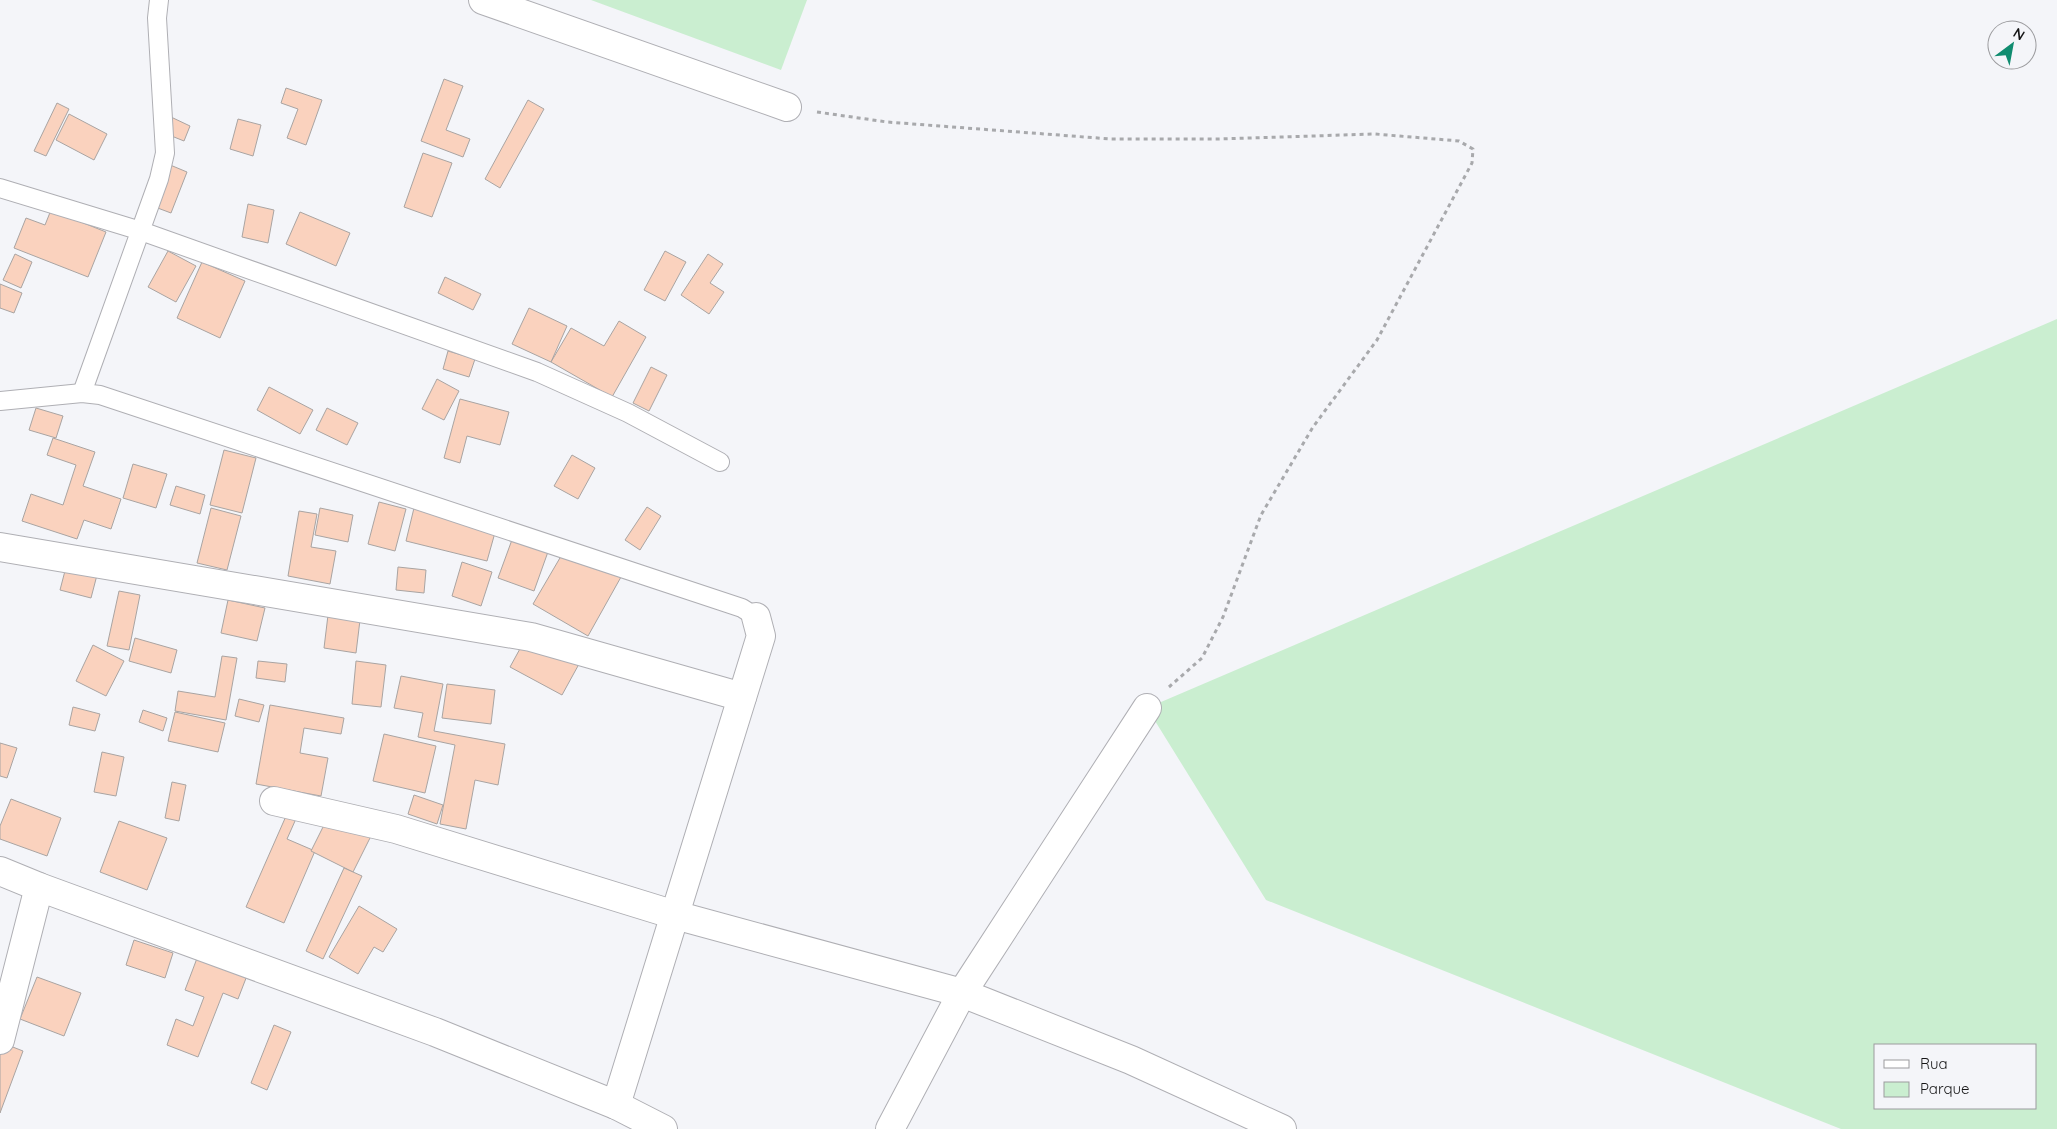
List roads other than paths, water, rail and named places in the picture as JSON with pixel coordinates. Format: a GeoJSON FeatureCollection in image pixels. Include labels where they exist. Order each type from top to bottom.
{"type":"FeatureCollection","features":[{"type":"Feature","properties":{"kind":"street"},"geometry":{"type":"LineString","coordinates":[[483,0],[787,108]]}},
{"type":"Feature","properties":{"kind":"street"},"geometry":{"type":"LineString","coordinates":[[0,547],[531,637],[742,698]]}},
{"type":"Feature","properties":{"kind":"street"},"geometry":{"type":"LineString","coordinates":[[616,1105],[761,636],[756,617]]}},
{"type":"Feature","properties":{"kind":"street"},"geometry":{"type":"LineString","coordinates":[[890,1129],[962,993],[1147,708]]}},
{"type":"Feature","properties":{"kind":"street"},"geometry":{"type":"LineString","coordinates":[[274,801],[396,829],[674,915],[962,993],[1131,1060],[1282,1129]]}},
{"type":"Feature","properties":{"kind":"street"},"geometry":{"type":"LineString","coordinates":[[0,871],[435,1032],[616,1105],[663,1129]]}},
{"type":"Feature","properties":{"kind":"street"},"geometry":{"type":"LineString","coordinates":[[0,1040],[39,887]]}},
{"type":"Feature","properties":{"kind":"lane"},"geometry":{"type":"LineString","coordinates":[[82,393],[159,179],[165,153],[157,18],[159,0]]}},
{"type":"Feature","properties":{"kind":"lane"},"geometry":{"type":"LineString","coordinates":[[0,188],[141,231],[537,372],[628,413],[720,462]]}},
{"type":"Feature","properties":{"kind":"lane"},"geometry":{"type":"LineString","coordinates":[[0,401],[82,393],[100,395],[742,608],[756,617]]}}]}
